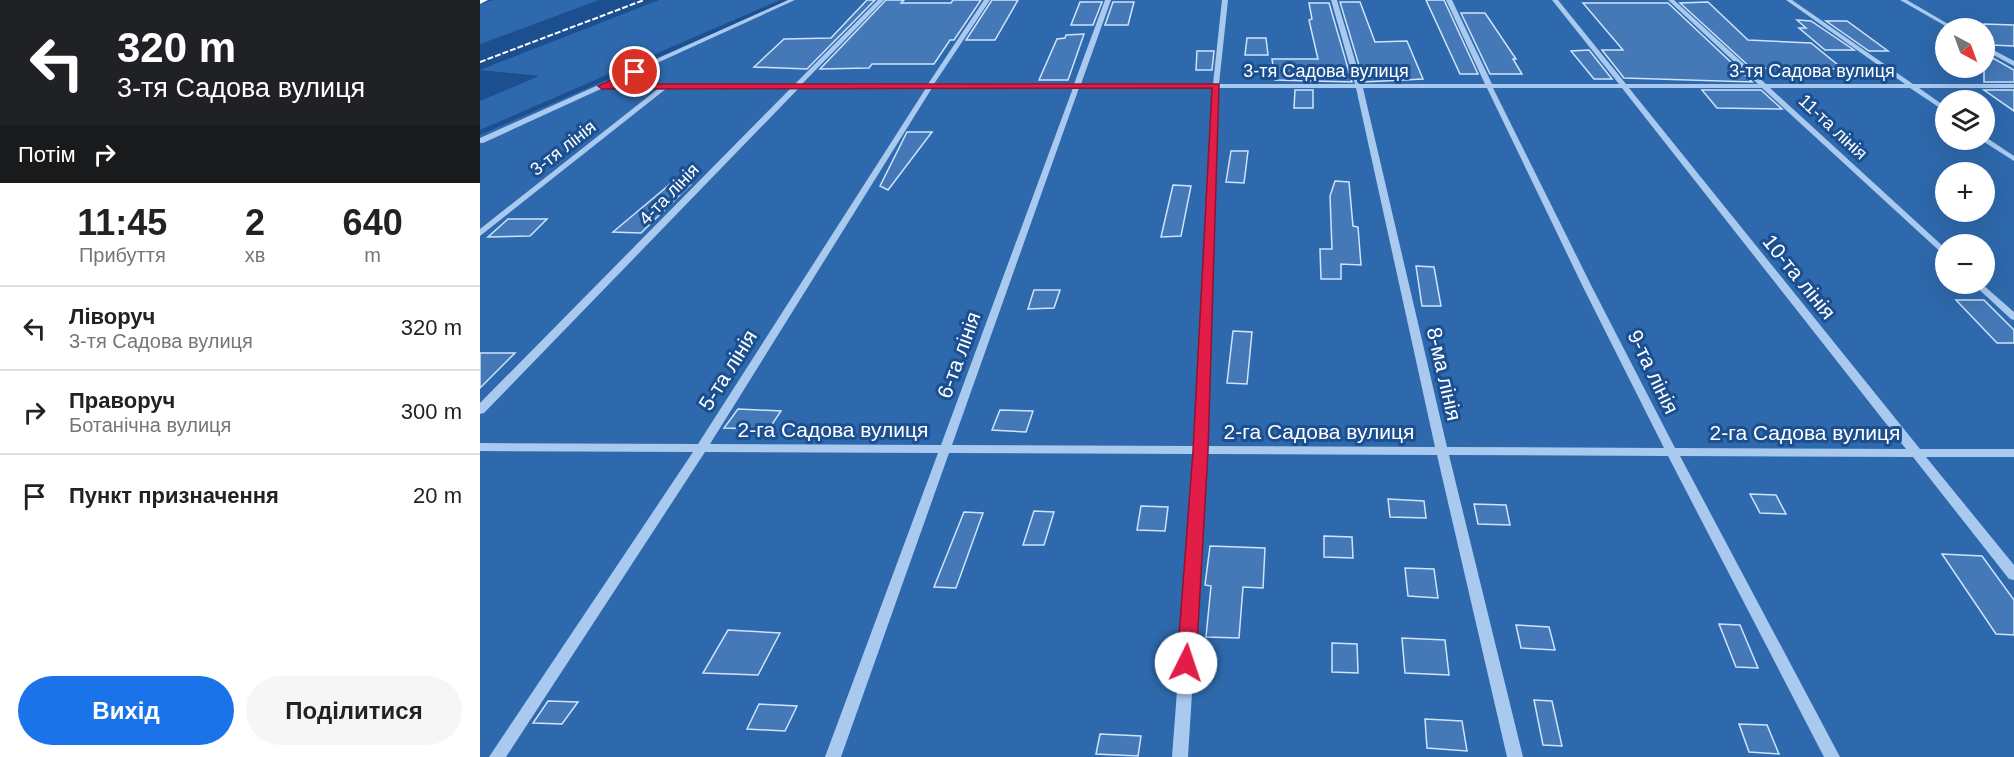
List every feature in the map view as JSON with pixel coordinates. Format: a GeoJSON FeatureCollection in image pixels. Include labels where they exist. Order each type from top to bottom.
{"type":"FeatureCollection","features":[{"type":"Feature","properties":{"kind":"street"},"geometry":{"type":"LineString","coordinates":[[480,141],[792,0]]}},
{"type":"Feature","properties":{"kind":"street","name":"4-та лінія"},"geometry":{"type":"LineString","coordinates":[[480,410],[881,0]]}},
{"type":"Feature","properties":{"kind":"street","name":"5-та лінія"},"geometry":{"type":"LineString","coordinates":[[497,757],[701,448],[987,0]]}},
{"type":"Feature","properties":{"kind":"street","name":"6-та лінія"},"geometry":{"type":"LineString","coordinates":[[833,757],[1108,0]]}},
{"type":"Feature","properties":{"kind":"street"},"geometry":{"type":"LineString","coordinates":[[1180,757],[1201,451],[1216,86],[1225,0]]}},
{"type":"Feature","properties":{"kind":"street","name":"8-ма лінія"},"geometry":{"type":"LineString","coordinates":[[1334,0],[1359,86],[1442,452],[1515,757]]}},
{"type":"Feature","properties":{"kind":"street","name":"9-та лінія"},"geometry":{"type":"LineString","coordinates":[[1449,0],[1488,86],[1671,452],[1832,757]]}},
{"type":"Feature","properties":{"kind":"street","name":"10-та лінія"},"geometry":{"type":"LineString","coordinates":[[1555,0],[2014,575]]}},
{"type":"Feature","properties":{"kind":"street","name":"11-та лінія"},"geometry":{"type":"LineString","coordinates":[[1671,0],[1935,244]]}},
{"type":"Feature","properties":{"kind":"street"},"geometry":{"type":"LineString","coordinates":[[1789,0],[1935,102]]}},
{"type":"Feature","properties":{"kind":"street"},"geometry":{"type":"LineString","coordinates":[[1903,0],[1935,18]]}},
{"type":"Feature","properties":{"kind":"street"},"geometry":{"type":"LineString","coordinates":[[1995,53],[2014,64]]}},
{"type":"Feature","properties":{"kind":"street","name":"3-тя Садова вулиця"},"geometry":{"type":"LineString","coordinates":[[602,86],[2014,86]]}},
{"type":"Feature","properties":{"kind":"street","name":"3-тя лінія"},"geometry":{"type":"LineString","coordinates":[[480,233],[665,86]]}},
{"type":"Feature","properties":{"kind":"street"},"geometry":{"type":"LineString","coordinates":[[1995,146],[2014,159]]}},
{"type":"Feature","properties":{"kind":"street"},"geometry":{"type":"LineString","coordinates":[[1988,294],[2014,317]]}},
{"type":"Feature","properties":{"kind":"street","name":"2-га Садова вулиця"},"geometry":{"type":"LineString","coordinates":[[480,447],[2014,453]]}},
{"type":"Feature","properties":{"kind":"shaded area"},"geometry":{"type":"Polygon","coordinates":[[[493,0],[599,0],[480,44],[480,4],[493,0]]]}},
{"type":"Feature","properties":{"kind":"shaded area"},"geometry":{"type":"Polygon","coordinates":[[[659,0],[780,0],[480,130],[480,101],[539,76],[480,70],[659,0]]]}},
{"type":"Feature","properties":{"kind":"shaded area"},"geometry":{"type":"Polygon","coordinates":[[[790,0],[2014,0],[2014,757],[480,757],[480,135],[790,0]]]}},
{"type":"Feature","properties":{"kind":"building"},"geometry":{"type":"Polygon","coordinates":[[[867,0],[875,0],[807,69],[754,67],[784,39],[831,38],[867,0]]]}},
{"type":"Feature","properties":{"kind":"building"},"geometry":{"type":"Polygon","coordinates":[[[886,0],[904,0],[901,3],[951,3],[953,0],[981,0],[954,40],[950,40],[934,64],[872,64],[869,68],[820,69],[886,0]]]}},
{"type":"Feature","properties":{"kind":"building"},"geometry":{"type":"Polygon","coordinates":[[[992,0],[1018,0],[995,40],[966,40],[992,0]]]}},
{"type":"Feature","properties":{"kind":"building"},"geometry":{"type":"Polygon","coordinates":[[[1426,0],[1444,0],[1478,74],[1460,74],[1426,0]]]}},
{"type":"Feature","properties":{"kind":"building"},"geometry":{"type":"Polygon","coordinates":[[[1080,2],[1102,2],[1093,25],[1071,25],[1080,2]]]}},
{"type":"Feature","properties":{"kind":"building"},"geometry":{"type":"Polygon","coordinates":[[[1113,2],[1134,2],[1128,25],[1105,25],[1113,2]]]}},
{"type":"Feature","properties":{"kind":"building"},"geometry":{"type":"Polygon","coordinates":[[[1340,2],[1360,2],[1375,42],[1407,41],[1423,79],[1364,82],[1340,2]]]}},
{"type":"Feature","properties":{"kind":"building"},"geometry":{"type":"Polygon","coordinates":[[[1708,2],[1748,40],[1811,43],[1843,69],[1751,68],[1680,3],[1708,2]]]}},
{"type":"Feature","properties":{"kind":"building"},"geometry":{"type":"Polygon","coordinates":[[[1309,3],[1329,3],[1352,82],[1275,80],[1272,59],[1318,59],[1309,20],[1312,19],[1309,3]]]}},
{"type":"Feature","properties":{"kind":"building"},"geometry":{"type":"Polygon","coordinates":[[[1583,3],[1668,3],[1752,82],[1624,78],[1602,50],[1623,50],[1583,3]]]}},
{"type":"Feature","properties":{"kind":"building"},"geometry":{"type":"Polygon","coordinates":[[[1461,13],[1485,13],[1516,59],[1513,59],[1522,74],[1490,74],[1461,13]]]}},
{"type":"Feature","properties":{"kind":"building"},"geometry":{"type":"Polygon","coordinates":[[[1797,20],[1811,21],[1854,50],[1825,50],[1799,28],[1806,28],[1797,20]]]}},
{"type":"Feature","properties":{"kind":"building"},"geometry":{"type":"Polygon","coordinates":[[[1826,21],[1847,21],[1888,51],[1869,51],[1826,21]]]}},
{"type":"Feature","properties":{"kind":"building"},"geometry":{"type":"Polygon","coordinates":[[[1995,24],[2014,25],[2014,46],[1995,45],[1995,24]]]}},
{"type":"Feature","properties":{"kind":"building"},"geometry":{"type":"Polygon","coordinates":[[[1084,34],[1068,80],[1039,80],[1057,39],[1065,38],[1066,35],[1084,34]]]}},
{"type":"Feature","properties":{"kind":"building"},"geometry":{"type":"Polygon","coordinates":[[[1247,38],[1266,38],[1268,55],[1245,55],[1247,38]]]}},
{"type":"Feature","properties":{"kind":"building"},"geometry":{"type":"Polygon","coordinates":[[[1589,50],[1612,79],[1594,79],[1571,51],[1589,50]]]}},
{"type":"Feature","properties":{"kind":"building"},"geometry":{"type":"Polygon","coordinates":[[[1197,51],[1214,51],[1212,70],[1196,70],[1197,51]]]}},
{"type":"Feature","properties":{"kind":"building"},"geometry":{"type":"Polygon","coordinates":[[[1995,59],[2014,70],[2014,82],[1984,82],[1984,78],[1995,78],[1995,59]]]}},
{"type":"Feature","properties":{"kind":"building"},"geometry":{"type":"Polygon","coordinates":[[[1295,90],[1313,90],[1313,108],[1294,108],[1295,90]]]}},
{"type":"Feature","properties":{"kind":"building"},"geometry":{"type":"Polygon","coordinates":[[[1702,90],[1761,90],[1782,109],[1717,108],[1702,90]]]}},
{"type":"Feature","properties":{"kind":"building"},"geometry":{"type":"Polygon","coordinates":[[[1995,90],[2014,90],[2014,111],[1995,98],[1995,90]]]}},
{"type":"Feature","properties":{"kind":"building"},"geometry":{"type":"Polygon","coordinates":[[[907,132],[932,132],[888,190],[880,186],[907,132]]]}},
{"type":"Feature","properties":{"kind":"building"},"geometry":{"type":"Polygon","coordinates":[[[1231,151],[1248,151],[1244,183],[1226,182],[1231,151]]]}},
{"type":"Feature","properties":{"kind":"building"},"geometry":{"type":"Polygon","coordinates":[[[682,174],[691,184],[641,233],[613,232],[682,174]]]}},
{"type":"Feature","properties":{"kind":"building"},"geometry":{"type":"Polygon","coordinates":[[[1335,181],[1349,182],[1353,226],[1358,227],[1361,265],[1341,264],[1341,279],[1321,279],[1320,249],[1332,249],[1330,196],[1335,181]]]}},
{"type":"Feature","properties":{"kind":"building"},"geometry":{"type":"Polygon","coordinates":[[[1173,185],[1191,186],[1181,236],[1161,237],[1173,185]]]}},
{"type":"Feature","properties":{"kind":"building"},"geometry":{"type":"Polygon","coordinates":[[[508,219],[547,219],[530,236],[488,237],[508,219]]]}},
{"type":"Feature","properties":{"kind":"building"},"geometry":{"type":"Polygon","coordinates":[[[1416,266],[1434,267],[1441,306],[1422,306],[1416,266]]]}},
{"type":"Feature","properties":{"kind":"building"},"geometry":{"type":"Polygon","coordinates":[[[1034,290],[1060,290],[1054,308],[1028,309],[1034,290]]]}},
{"type":"Feature","properties":{"kind":"building"},"geometry":{"type":"Polygon","coordinates":[[[1956,300],[1984,300],[2014,330],[2014,343],[1997,343],[1956,300]]]}},
{"type":"Feature","properties":{"kind":"building"},"geometry":{"type":"Polygon","coordinates":[[[1233,331],[1252,332],[1247,384],[1227,383],[1233,331]]]}},
{"type":"Feature","properties":{"kind":"building"},"geometry":{"type":"Polygon","coordinates":[[[480,353],[515,353],[480,388],[480,353]]]}},
{"type":"Feature","properties":{"kind":"building"},"geometry":{"type":"Polygon","coordinates":[[[738,409],[781,411],[769,429],[724,428],[738,409]]]}},
{"type":"Feature","properties":{"kind":"building"},"geometry":{"type":"Polygon","coordinates":[[[1000,410],[1033,411],[1026,432],[992,430],[1000,410]]]}},
{"type":"Feature","properties":{"kind":"building"},"geometry":{"type":"Polygon","coordinates":[[[1750,494],[1776,495],[1786,514],[1760,513],[1750,494]]]}},
{"type":"Feature","properties":{"kind":"building"},"geometry":{"type":"Polygon","coordinates":[[[1388,499],[1424,501],[1426,518],[1390,517],[1388,499]]]}},
{"type":"Feature","properties":{"kind":"building"},"geometry":{"type":"Polygon","coordinates":[[[1474,504],[1506,505],[1510,525],[1478,524],[1474,504]]]}},
{"type":"Feature","properties":{"kind":"building"},"geometry":{"type":"Polygon","coordinates":[[[1141,506],[1168,507],[1165,531],[1137,530],[1141,506]]]}},
{"type":"Feature","properties":{"kind":"building"},"geometry":{"type":"Polygon","coordinates":[[[1034,511],[1054,512],[1044,545],[1023,545],[1034,511]]]}},
{"type":"Feature","properties":{"kind":"building"},"geometry":{"type":"Polygon","coordinates":[[[964,512],[983,513],[956,588],[934,587],[964,512]]]}},
{"type":"Feature","properties":{"kind":"building"},"geometry":{"type":"Polygon","coordinates":[[[1324,536],[1352,537],[1353,558],[1324,557],[1324,536]]]}},
{"type":"Feature","properties":{"kind":"building"},"geometry":{"type":"Polygon","coordinates":[[[1210,546],[1265,548],[1263,588],[1243,587],[1239,638],[1206,637],[1211,586],[1205,585],[1210,546]]]}},
{"type":"Feature","properties":{"kind":"building"},"geometry":{"type":"Polygon","coordinates":[[[1942,554],[1982,556],[2014,600],[2014,635],[1996,634],[1942,554]]]}},
{"type":"Feature","properties":{"kind":"building"},"geometry":{"type":"Polygon","coordinates":[[[1405,568],[1434,569],[1438,598],[1408,596],[1405,568]]]}},
{"type":"Feature","properties":{"kind":"building"},"geometry":{"type":"Polygon","coordinates":[[[1719,624],[1740,625],[1758,668],[1736,667],[1719,624]]]}},
{"type":"Feature","properties":{"kind":"building"},"geometry":{"type":"Polygon","coordinates":[[[1516,625],[1549,627],[1555,650],[1521,648],[1516,625]]]}},
{"type":"Feature","properties":{"kind":"building"},"geometry":{"type":"Polygon","coordinates":[[[728,630],[780,633],[758,675],[703,673],[728,630]]]}},
{"type":"Feature","properties":{"kind":"building"},"geometry":{"type":"Polygon","coordinates":[[[1402,638],[1445,640],[1449,675],[1405,673],[1402,638]]]}},
{"type":"Feature","properties":{"kind":"building"},"geometry":{"type":"Polygon","coordinates":[[[1332,643],[1357,644],[1358,673],[1332,672],[1332,643]]]}},
{"type":"Feature","properties":{"kind":"building"},"geometry":{"type":"Polygon","coordinates":[[[1534,700],[1552,701],[1562,746],[1543,745],[1534,700]]]}},
{"type":"Feature","properties":{"kind":"building"},"geometry":{"type":"Polygon","coordinates":[[[548,701],[578,702],[562,724],[533,723],[548,701]]]}},
{"type":"Feature","properties":{"kind":"building"},"geometry":{"type":"Polygon","coordinates":[[[759,704],[797,706],[785,731],[747,729],[759,704]]]}},
{"type":"Feature","properties":{"kind":"building"},"geometry":{"type":"Polygon","coordinates":[[[1425,719],[1462,721],[1467,751],[1427,748],[1425,719]]]}},
{"type":"Feature","properties":{"kind":"building"},"geometry":{"type":"Polygon","coordinates":[[[1739,724],[1767,725],[1779,754],[1749,752],[1739,724]]]}},
{"type":"Feature","properties":{"kind":"building"},"geometry":{"type":"Polygon","coordinates":[[[1100,734],[1141,736],[1138,756],[1096,754],[1100,734]]]}},
{"type":"Feature","properties":{"kind":"railway"},"geometry":{"type":"LineString","coordinates":[[480,62],[644,0]]}},
{"type":"Feature","properties":{"kind":"route"},"geometry":{"type":"LineString","coordinates":[[635,72],[602,86],[1216,86],[1201,451],[1186,663]]}}]}
